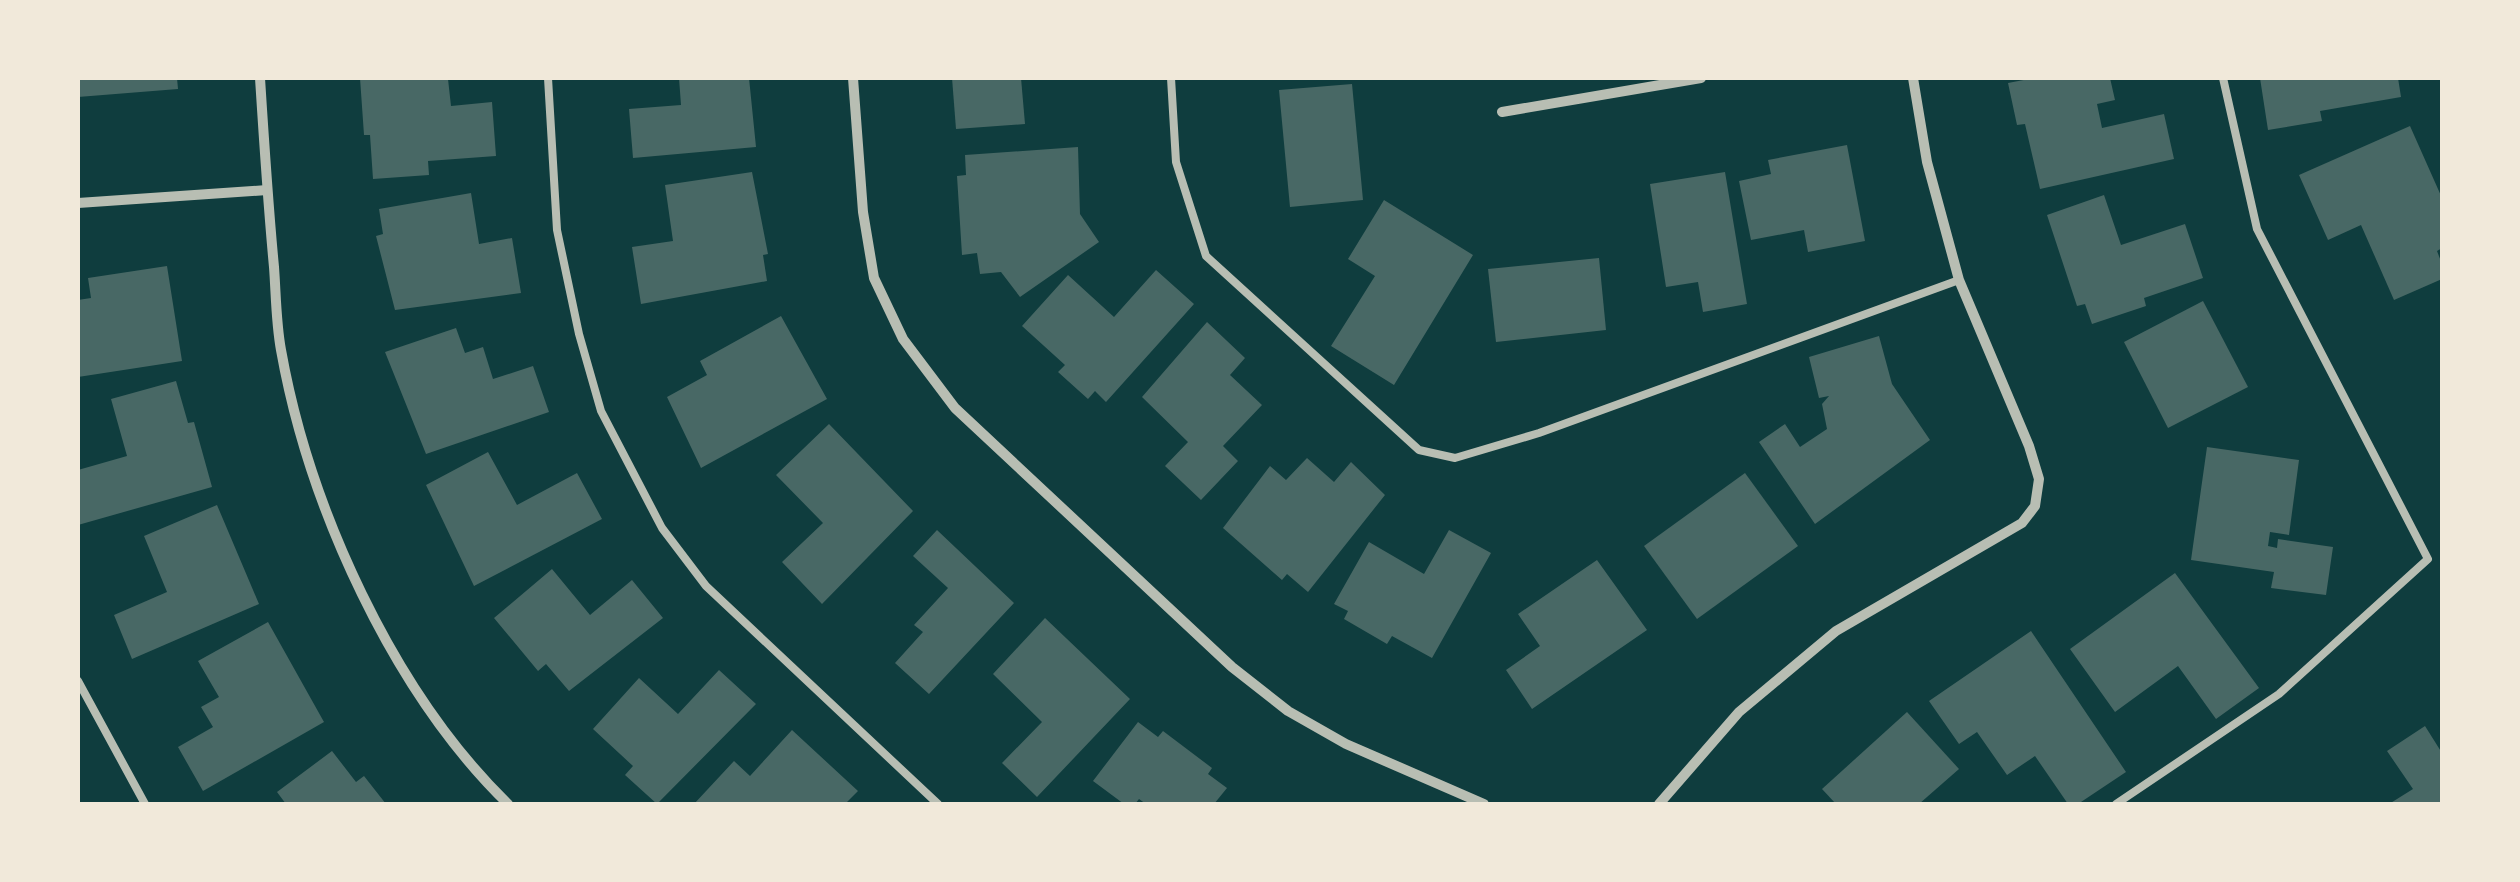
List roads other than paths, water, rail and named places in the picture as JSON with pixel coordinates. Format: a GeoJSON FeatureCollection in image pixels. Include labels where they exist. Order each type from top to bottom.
{"type":"FeatureCollection","features":[{"type":"Feature","properties":{"kind":"street"},"geometry":{"type":"LineString","coordinates":[[260,78],[280,348],[303,441],[337,538],[378,626],[424,703],[508,804]]}},
{"type":"Feature","properties":{"kind":"street"},"geometry":{"type":"LineString","coordinates":[[854,78],[863,212],[874,278],[903,338],[956,408],[1232,668],[1288,711],[1346,744],[1484,804]]}},
{"type":"Feature","properties":{"kind":"street"},"geometry":{"type":"LineString","coordinates":[[1502,112],[1701,78]]}},
{"type":"Feature","properties":{"kind":"street"},"geometry":{"type":"LineString","coordinates":[[1659,804],[1739,712],[1836,631],[2022,523],[2035,506],[2038,479],[2029,446],[1959,280],[1928,162],[1913,78]]}},
{"type":"Feature","properties":{"kind":"street"},"geometry":{"type":"LineString","coordinates":[[78,203],[267,190]]}},
{"type":"Feature","properties":{"kind":"lane"},"geometry":{"type":"LineString","coordinates":[[548,78],[557,230],[578,334],[601,411],[662,528],[706,586],[938,804]]}},
{"type":"Feature","properties":{"kind":"lane"},"geometry":{"type":"LineString","coordinates":[[1172,78],[1176,162],[1206,256],[1419,450],[1455,458],[1539,433],[1959,280]]}},
{"type":"Feature","properties":{"kind":"lane"},"geometry":{"type":"LineString","coordinates":[[2116,804],[2279,694],[2428,560],[2257,230],[2223,78]]}},
{"type":"Feature","properties":{"kind":"lane"},"geometry":{"type":"LineString","coordinates":[[78,681],[145,804]]}}]}
